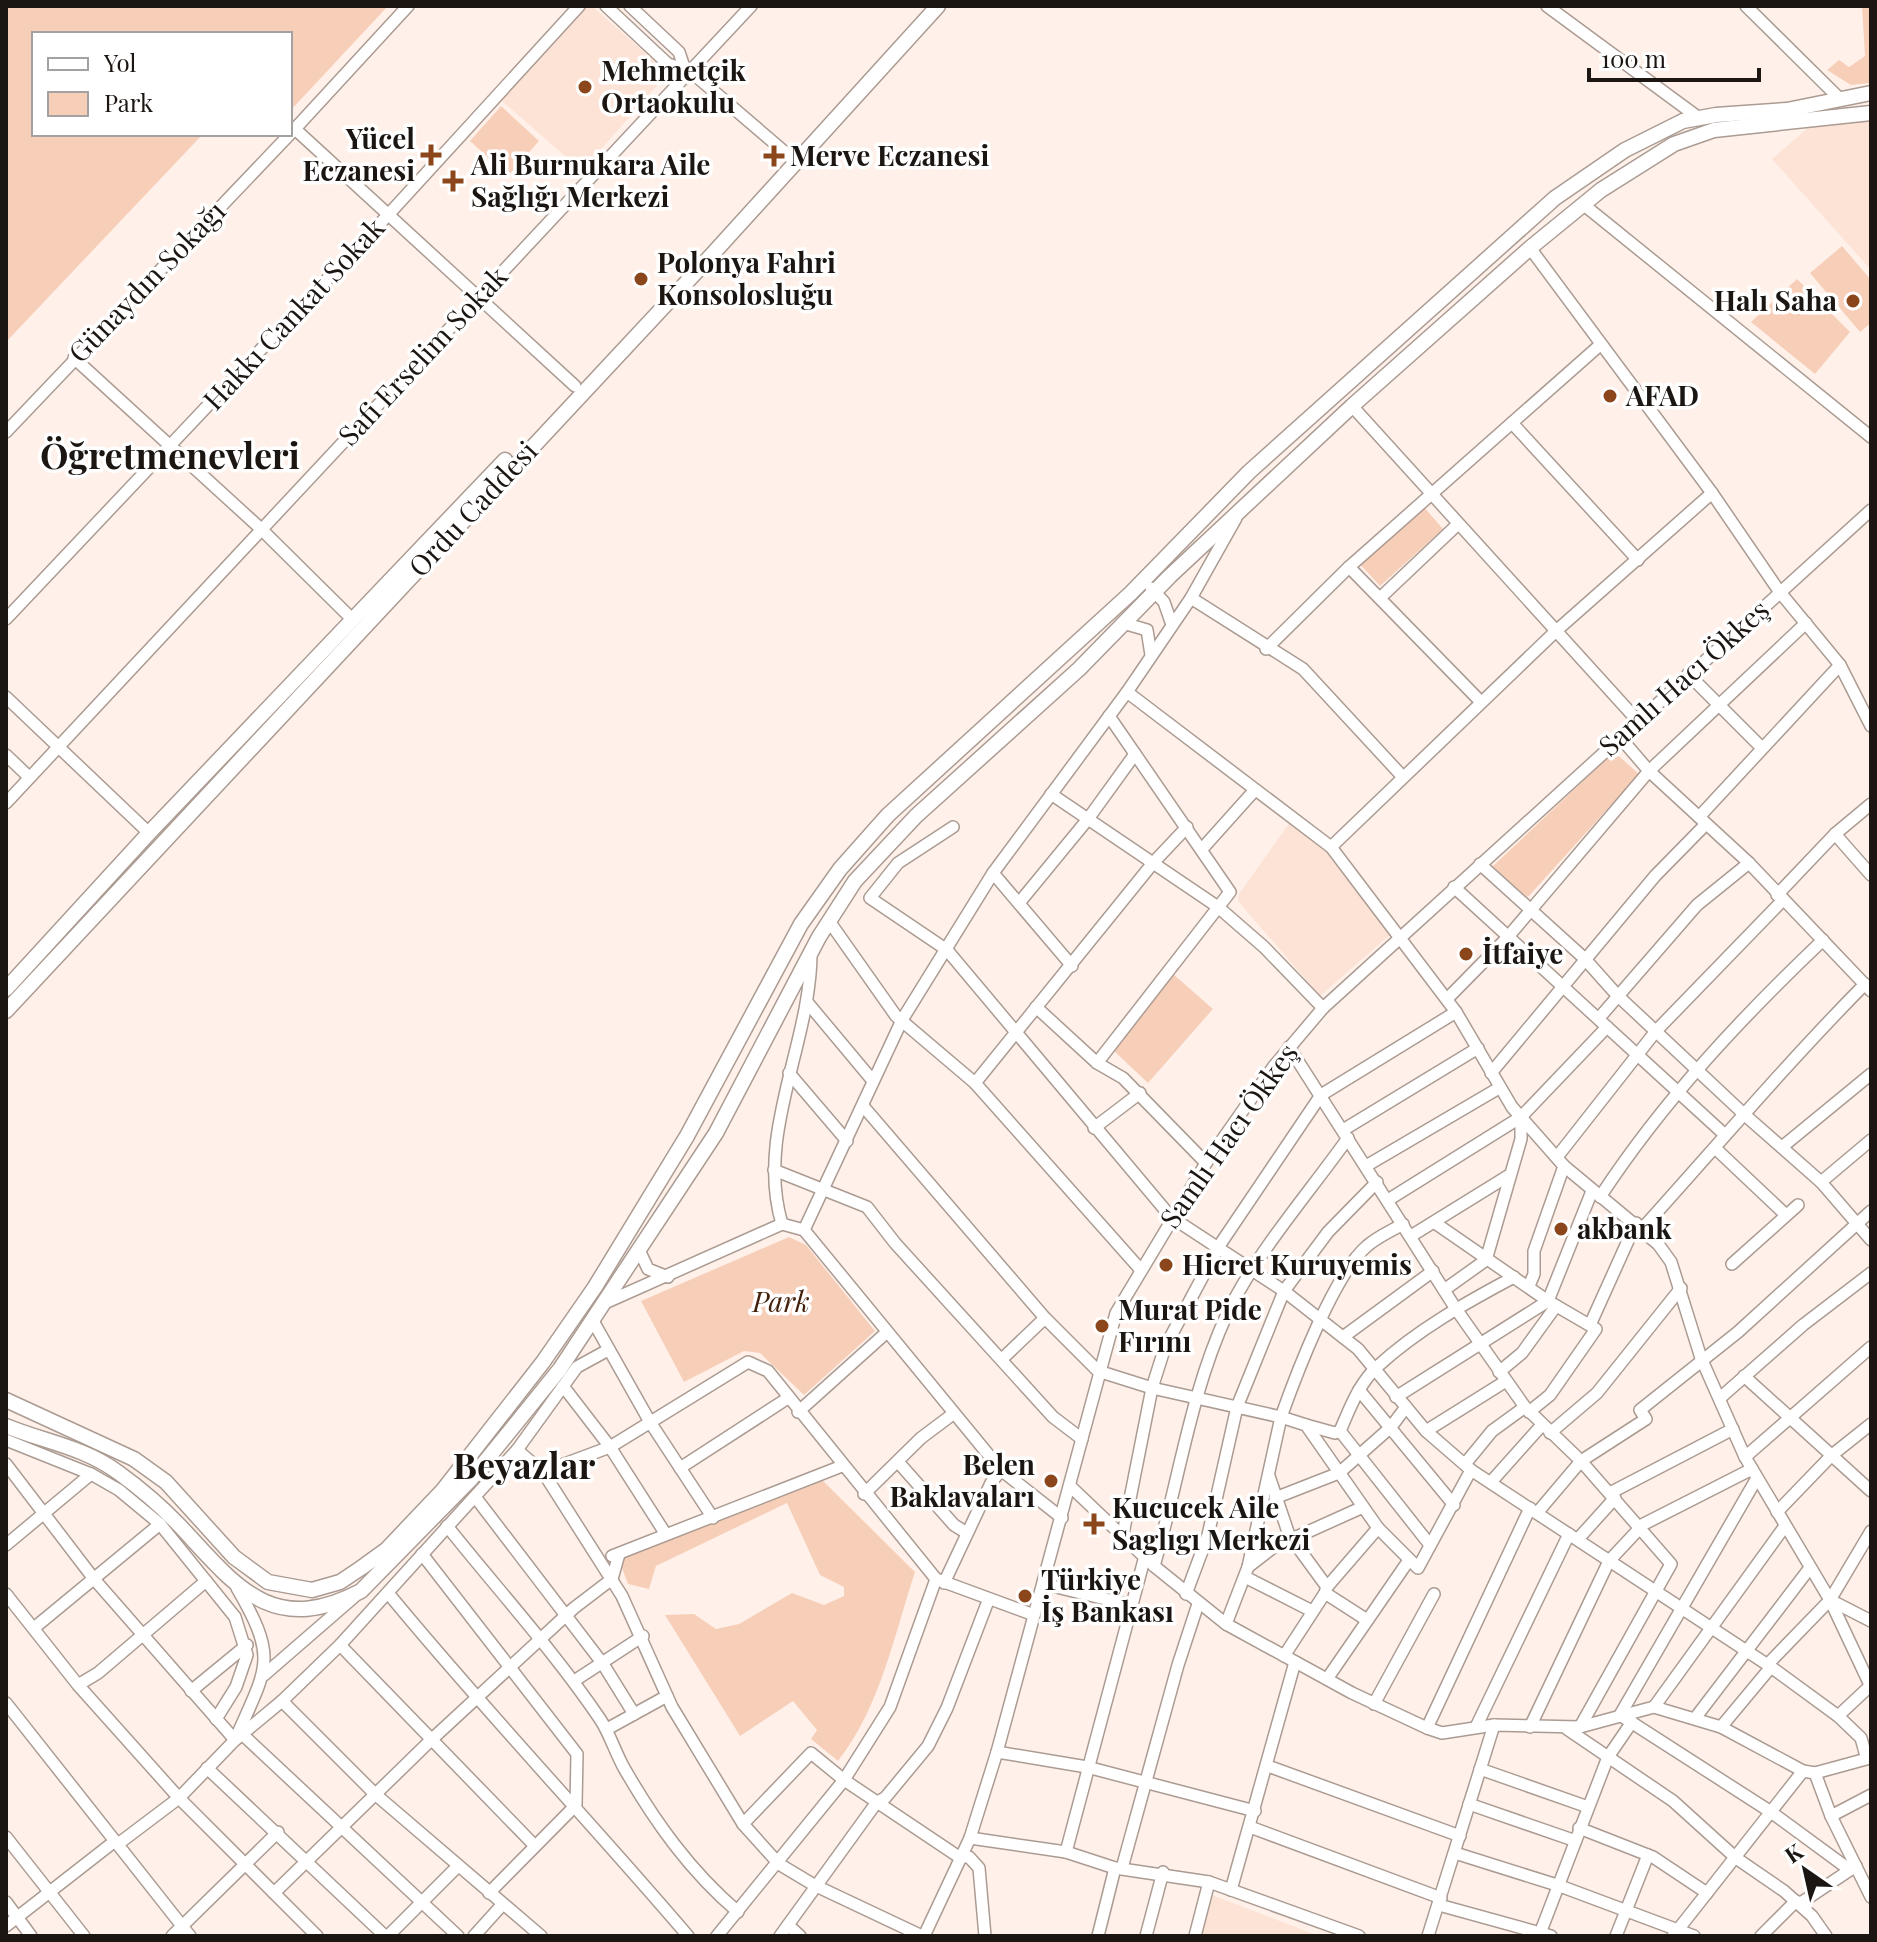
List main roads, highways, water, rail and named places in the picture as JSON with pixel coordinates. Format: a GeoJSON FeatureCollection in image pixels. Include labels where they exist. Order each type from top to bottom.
{"type":"FeatureCollection","features":[{"type":"Feature","properties":{"kind":"main road","name":"Ordu Caddesi"},"geometry":{"type":"LineString","coordinates":[[6,989],[149,833],[723,230],[928,6]]}},
{"type":"Feature","properties":{"kind":"main road","name":"Ordu Caddesi"},"geometry":{"type":"LineString","coordinates":[[6,1011],[698,270],[791,157],[938,6]]}},
{"type":"Feature","properties":{"kind":"main road"},"geometry":{"type":"LineString","coordinates":[[6,1427],[84,1452],[116,1471],[177,1523],[237,1588],[286,1609],[342,1601],[361,1591],[471,1479],[560,1369],[607,1302],[716,1133],[811,952],[855,881],[916,816],[1079,669],[1123,623],[1149,586],[1249,472],[1555,198],[1657,132],[1699,118],[1787,110],[1871,93]]}},
{"type":"Feature","properties":{"kind":"main road"},"geometry":{"type":"LineString","coordinates":[[6,1400],[134,1459],[166,1482],[234,1557],[268,1582],[312,1590],[340,1582],[361,1568],[386,1550],[443,1490],[497,1424],[595,1287],[722,1074],[801,924],[840,869],[888,815],[959,748],[1241,510],[1352,406],[1530,248],[1637,165],[1674,144],[1714,130],[1871,113]]}},
{"type":"Feature","properties":{"kind":"place","name":"Mehmetçik Ortaokulu"},"geometry":{"type":"Point","coordinates":[585,87]}},
{"type":"Feature","properties":{"kind":"place","name":"Yücel Eczanesi"},"geometry":{"type":"Point","coordinates":[431,155]}},
{"type":"Feature","properties":{"kind":"place","name":"Merve Eczanesi"},"geometry":{"type":"Point","coordinates":[774,156]}},
{"type":"Feature","properties":{"kind":"place","name":"Ali Burnukara Aile Sağlığı Merkezi"},"geometry":{"type":"Point","coordinates":[453,181]}},
{"type":"Feature","properties":{"kind":"place","name":"Polonya Fahri Konsolosluğu"},"geometry":{"type":"Point","coordinates":[641,279]}},
{"type":"Feature","properties":{"kind":"place","name":"Halı Saha"},"geometry":{"type":"Point","coordinates":[1853,301]}},
{"type":"Feature","properties":{"kind":"place","name":"AFAD"},"geometry":{"type":"Point","coordinates":[1610,396]}},
{"type":"Feature","properties":{"kind":"place","name":"İtfaiye"},"geometry":{"type":"Point","coordinates":[1466,954]}},
{"type":"Feature","properties":{"kind":"place","name":"akbank"},"geometry":{"type":"Point","coordinates":[1561,1229]}},
{"type":"Feature","properties":{"kind":"place","name":"Hicret Kuruyemis"},"geometry":{"type":"Point","coordinates":[1166,1265]}},
{"type":"Feature","properties":{"kind":"place","name":"Murat Pide Fırını"},"geometry":{"type":"Point","coordinates":[1102,1326]}},
{"type":"Feature","properties":{"kind":"place","name":"Belen Baklavaları"},"geometry":{"type":"Point","coordinates":[1051,1481]}},
{"type":"Feature","properties":{"kind":"place","name":"Kucucek Aile Saglıgı Merkezi"},"geometry":{"type":"Point","coordinates":[1094,1524]}},
{"type":"Feature","properties":{"kind":"place","name":"Türkiye İş Bankası"},"geometry":{"type":"Point","coordinates":[1025,1596]}},
{"type":"Feature","properties":{"kind":"district","name":"Öğretmenevleri"},"geometry":{"type":"Point","coordinates":[170,456]}},
{"type":"Feature","properties":{"kind":"district","name":"Beyazlar"},"geometry":{"type":"Point","coordinates":[524,1466]}},
{"type":"Feature","properties":{"kind":"park label","name":"Park"},"geometry":{"type":"Point","coordinates":[781,1302]}}]}
